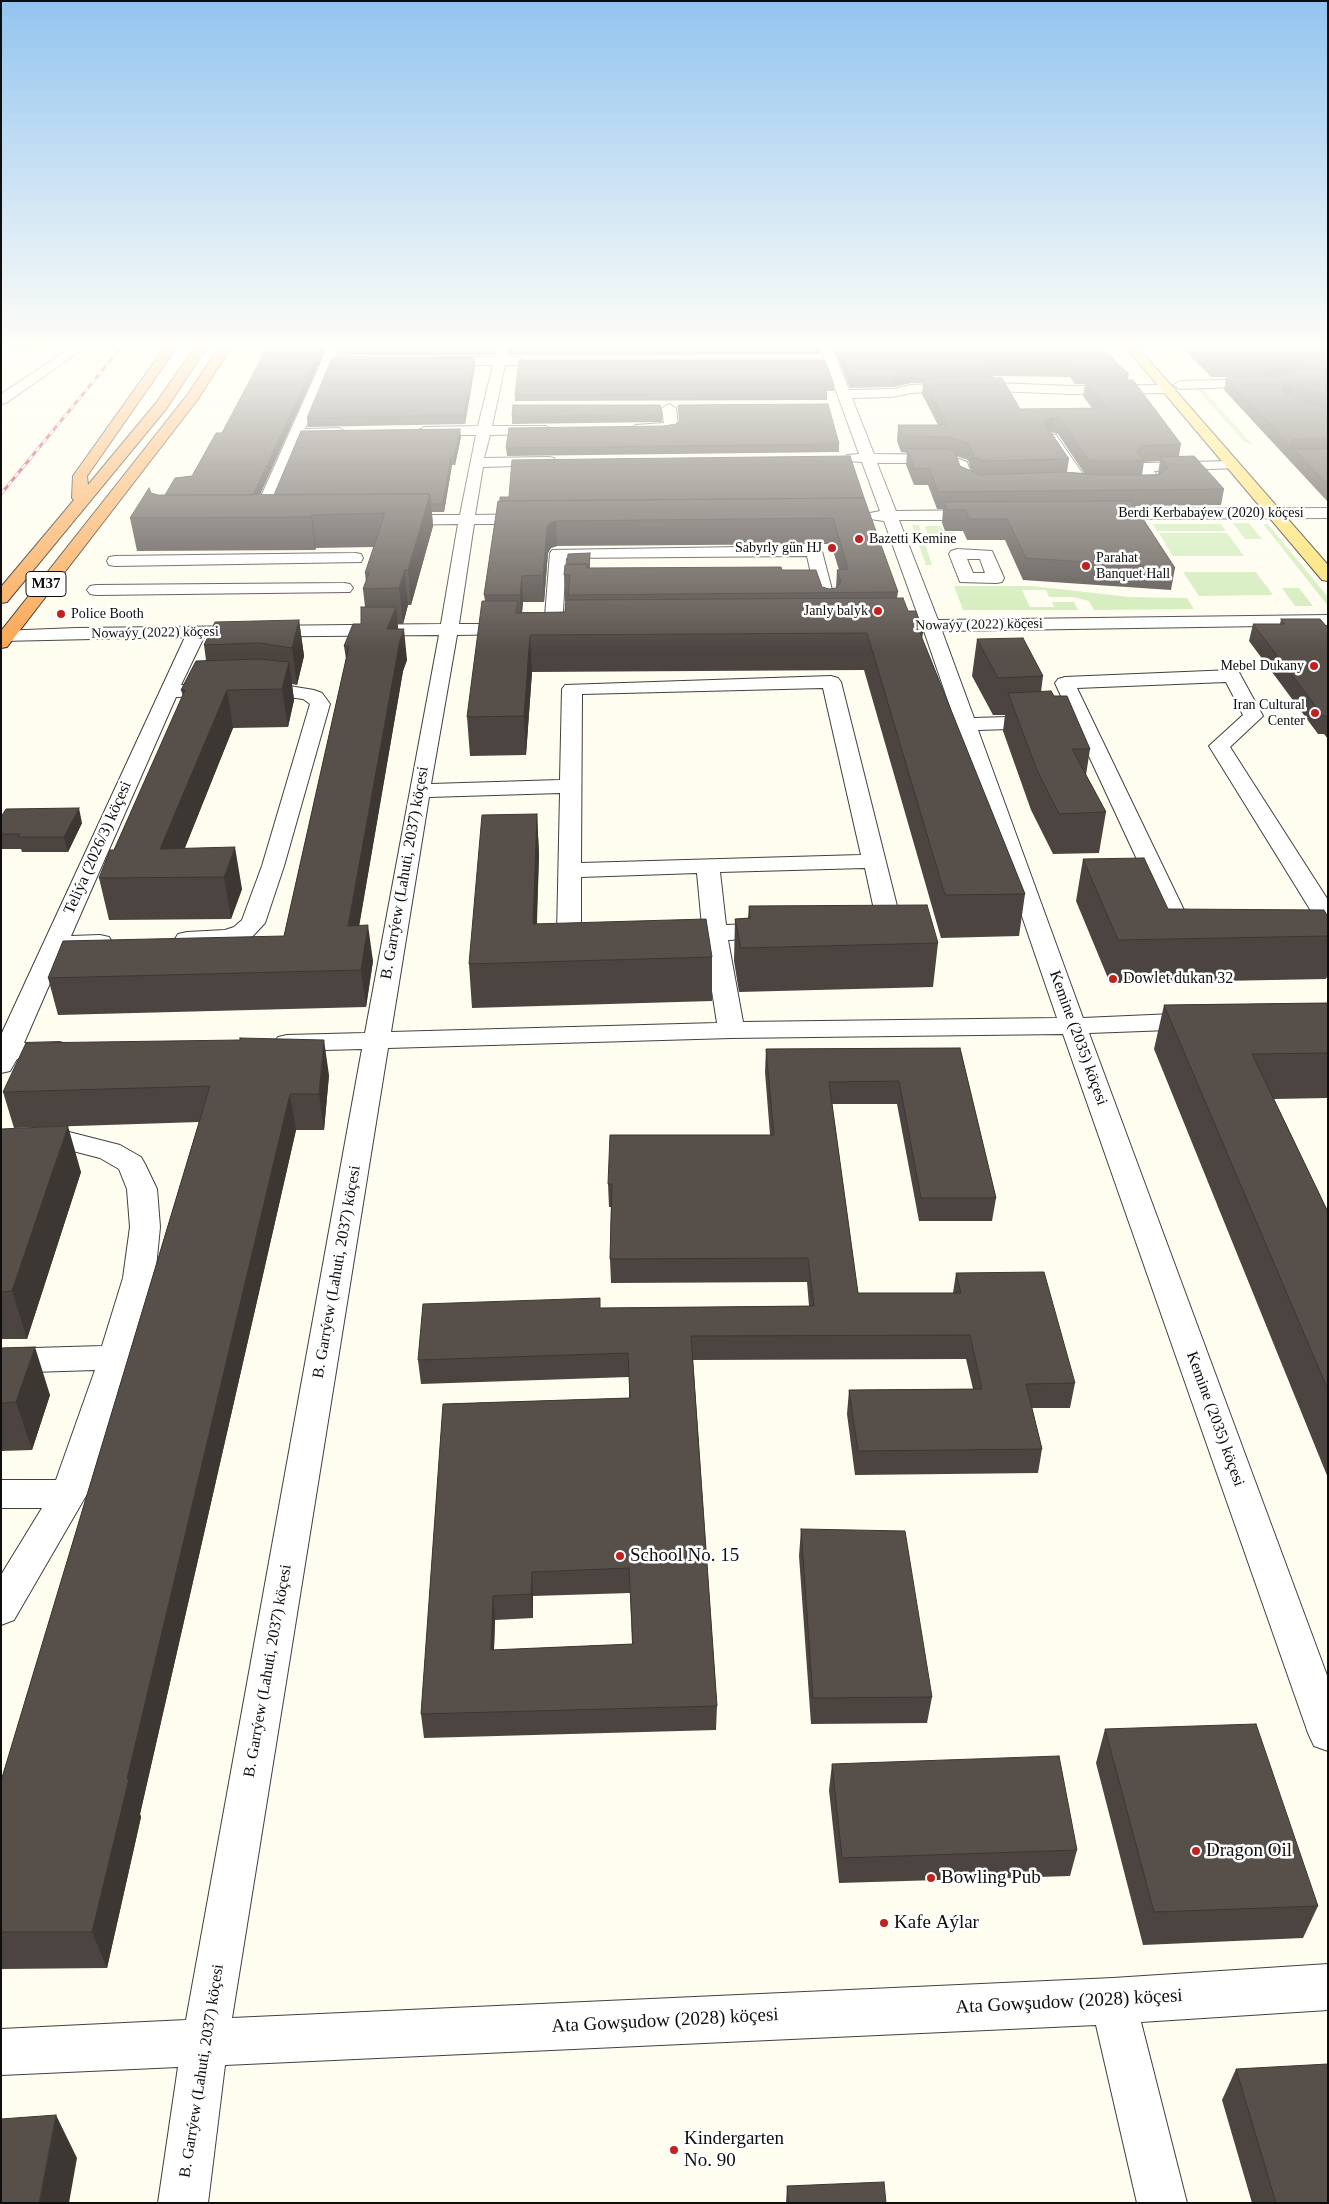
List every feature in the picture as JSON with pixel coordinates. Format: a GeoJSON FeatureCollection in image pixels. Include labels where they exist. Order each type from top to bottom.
{"type":"FeatureCollection","features":[{"type":"Feature","properties":{"kind":"highway"},"geometry":{"type":"LineString","coordinates":[[80,504],[80,476],[101,447]]}},
{"type":"Feature","properties":{"kind":"highway","name":"M37"},"geometry":{"type":"LineString","coordinates":[[1,598],[127,447]]}},
{"type":"Feature","properties":{"kind":"highway","name":"M37"},"geometry":{"type":"LineString","coordinates":[[3,638],[153,447]]}},
{"type":"Feature","properties":{"kind":"main road"},"geometry":{"type":"LineString","coordinates":[[1219,447],[1232,465],[1328,557]]}},
{"type":"Feature","properties":{"kind":"main road"},"geometry":{"type":"LineString","coordinates":[[1225,447],[1280,512],[1328,576]]}},
{"type":"Feature","properties":{"kind":"street"},"geometry":{"type":"LineString","coordinates":[[258,521],[289,447]]}},
{"type":"Feature","properties":{"kind":"street","name":"B. Garrýew (Lahuti, 2037) köçesi"},"geometry":{"type":"LineString","coordinates":[[183,2203],[205,2042],[419,791],[480,447]]}},
{"type":"Feature","properties":{"kind":"street","name":"Kemine (2035) köçesi"},"geometry":{"type":"LineString","coordinates":[[865,447],[932,626],[1073,1026],[1328,1733]]}},
{"type":"Feature","properties":{"kind":"street"},"geometry":{"type":"LineString","coordinates":[[1059,447],[1087,484],[1062,481]]}},
{"type":"Feature","properties":{"kind":"street"},"geometry":{"type":"LineString","coordinates":[[840,458],[948,459],[962,465],[964,477],[969,481],[978,484],[1006,483]]}},
{"type":"Feature","properties":{"kind":"street"},"geometry":{"type":"LineString","coordinates":[[476,463],[560,461]]}},
{"type":"Feature","properties":{"kind":"street"},"geometry":{"type":"LineString","coordinates":[[1111,484],[1155,484],[1144,467],[1232,465]]}},
{"type":"Feature","properties":{"kind":"street"},"geometry":{"type":"LineString","coordinates":[[1104,499],[1113,514]]}},
{"type":"Feature","properties":{"kind":"street","name":"Berdi Kerbabaýew (2020) köçesi"},"geometry":{"type":"LineString","coordinates":[[1084,514],[1328,513]]}},
{"type":"Feature","properties":{"kind":"street"},"geometry":{"type":"LineString","coordinates":[[857,516],[996,515]]}},
{"type":"Feature","properties":{"kind":"street"},"geometry":{"type":"LineString","coordinates":[[809,517],[814,551],[828,608]]}},
{"type":"Feature","properties":{"kind":"street"},"geometry":{"type":"LineString","coordinates":[[380,520],[547,518]]}},
{"type":"Feature","properties":{"kind":"street"},"geometry":{"type":"LineString","coordinates":[[239,521],[277,521]]}},
{"type":"Feature","properties":{"kind":"street"},"geometry":{"type":"LineString","coordinates":[[116,561],[358,550],[330,631]]}},
{"type":"Feature","properties":{"kind":"street"},"geometry":{"type":"LineString","coordinates":[[553,629],[558,553],[814,551]]}},
{"type":"Feature","properties":{"kind":"street"},"geometry":{"type":"LineString","coordinates":[[802,582],[821,582]]}},
{"type":"Feature","properties":{"kind":"street"},"geometry":{"type":"LineString","coordinates":[[556,584],[575,584]]}},
{"type":"Feature","properties":{"kind":"street"},"geometry":{"type":"LineString","coordinates":[[96,590],[344,588]]}},
{"type":"Feature","properties":{"kind":"street","name":"Nowaýy (2022) köçesi"},"geometry":{"type":"LineString","coordinates":[[896,626],[1328,620]]}},
{"type":"Feature","properties":{"kind":"street","name":"Nowaýy (2022) köçesi"},"geometry":{"type":"LineString","coordinates":[[3,638],[197,632],[572,629]]}},
{"type":"Feature","properties":{"kind":"street","name":"Teliýa (2026/3) köçesi"},"geometry":{"type":"LineString","coordinates":[[4,1056],[197,632]]}},
{"type":"Feature","properties":{"kind":"street"},"geometry":{"type":"LineString","coordinates":[[1214,938],[1186,939],[1065,682],[1232,676],[1253,716],[1219,746],[1328,919]]}},
{"type":"Feature","properties":{"kind":"street"},"geometry":{"type":"LineString","coordinates":[[831,682],[873,861],[890,926],[716,933],[569,934],[572,870],[570,786],[572,689],[831,682]]}},
{"type":"Feature","properties":{"kind":"street"},"geometry":{"type":"LineString","coordinates":[[164,940],[222,938],[243,932],[253,924],[273,866],[320,704],[315,697],[307,694],[265,688],[169,691]]}},
{"type":"Feature","properties":{"kind":"street"},"geometry":{"type":"LineString","coordinates":[[967,724],[1082,720]]}},
{"type":"Feature","properties":{"kind":"street"},"geometry":{"type":"LineString","coordinates":[[419,791],[570,786]]}},
{"type":"Feature","properties":{"kind":"street"},"geometry":{"type":"LineString","coordinates":[[572,870],[873,861]]}},
{"type":"Feature","properties":{"kind":"street"},"geometry":{"type":"LineString","coordinates":[[708,866],[731,1030]]}},
{"type":"Feature","properties":{"kind":"street"},"geometry":{"type":"LineString","coordinates":[[56,944],[124,941]]}},
{"type":"Feature","properties":{"kind":"street"},"geometry":{"type":"LineString","coordinates":[[267,1044],[731,1030],[1073,1026],[1220,1020]]}},
{"type":"Feature","properties":{"kind":"street"},"geometry":{"type":"LineString","coordinates":[[4,1056],[78,1049]]}},
{"type":"Feature","properties":{"kind":"street"},"geometry":{"type":"LineString","coordinates":[[1,1147],[66,1140],[110,1151],[132,1164],[142,1189],[145,1228],[139,1278],[106,1391],[69,1494],[1,1609]]}},
{"type":"Feature","properties":{"kind":"street"},"geometry":{"type":"LineString","coordinates":[[1,1361],[115,1358]]}},
{"type":"Feature","properties":{"kind":"street"},"geometry":{"type":"LineString","coordinates":[[1,1494],[69,1494]]}},
{"type":"Feature","properties":{"kind":"street","name":"Ata Gowşudow (2028) köçesi"},"geometry":{"type":"LineString","coordinates":[[1,2052],[1113,2001],[1328,1987]]}},
{"type":"Feature","properties":{"kind":"street"},"geometry":{"type":"LineString","coordinates":[[1113,2001],[1162,2203]]}},
{"type":"Feature","properties":{"kind":"green space"},"geometry":{"type":"Polygon","coordinates":[[[1233,523],[1249,523],[1262,539],[1245,539],[1233,523]]]}},
{"type":"Feature","properties":{"kind":"green space"},"geometry":{"type":"Polygon","coordinates":[[[1153,524],[1221,524],[1226,531],[1157,531],[1153,524]]]}},
{"type":"Feature","properties":{"kind":"green space"},"geometry":{"type":"Polygon","coordinates":[[[1263,524],[1268,524],[1328,597],[1328,606],[1263,524]]]}},
{"type":"Feature","properties":{"kind":"green space"},"geometry":{"type":"Polygon","coordinates":[[[912,525],[919,525],[932,565],[926,565],[912,525]]]}},
{"type":"Feature","properties":{"kind":"green space"},"geometry":{"type":"Polygon","coordinates":[[[925,526],[941,526],[943,532],[954,532],[959,544],[931,544],[925,526]]]}},
{"type":"Feature","properties":{"kind":"green space"},"geometry":{"type":"Polygon","coordinates":[[[1159,533],[1227,533],[1244,556],[1173,556],[1159,533]]]}},
{"type":"Feature","properties":{"kind":"green space"},"geometry":{"type":"Polygon","coordinates":[[[1183,572],[1256,572],[1273,595],[1199,596],[1183,572]]]}},
{"type":"Feature","properties":{"kind":"green space"},"geometry":{"type":"Polygon","coordinates":[[[954,586],[1032,586],[1130,597],[1187,598],[1194,609],[1094,610],[1089,601],[1073,597],[1049,597],[1046,590],[1022,590],[1030,607],[1054,607],[1052,602],[1074,602],[1078,610],[963,610],[954,586]]]}},
{"type":"Feature","properties":{"kind":"green space"},"geometry":{"type":"Polygon","coordinates":[[[1282,588],[1299,588],[1313,606],[1295,606],[1282,588]]]}},
{"type":"Feature","properties":{"kind":"building"},"geometry":{"type":"Polygon","coordinates":[[[208,447],[275,447],[253,495],[165,495],[175,478],[192,476],[208,447]]]}},
{"type":"Feature","properties":{"kind":"building"},"geometry":{"type":"Polygon","coordinates":[[[294,447],[456,447],[454,457],[451,457],[443,504],[431,504],[430,494],[274,495],[294,447]]]}},
{"type":"Feature","properties":{"kind":"building"},"geometry":{"type":"Polygon","coordinates":[[[506,447],[601,447],[506,448],[506,447]]]}},
{"type":"Feature","properties":{"kind":"building"},"geometry":{"type":"Polygon","coordinates":[[[970,447],[1061,447],[1069,459],[982,461],[974,457],[970,447]]]}},
{"type":"Feature","properties":{"kind":"building"},"geometry":{"type":"Polygon","coordinates":[[[1079,447],[1141,447],[1138,452],[1144,461],[1089,461],[1079,447]]]}},
{"type":"Feature","properties":{"kind":"building"},"geometry":{"type":"Polygon","coordinates":[[[1292,447],[1295,449],[1328,449],[1328,485],[1292,447]]]}},
{"type":"Feature","properties":{"kind":"building"},"geometry":{"type":"Polygon","coordinates":[[[907,449],[946,449],[955,452],[960,466],[980,475],[1064,472],[1096,475],[1158,475],[1168,468],[1160,457],[1194,456],[1224,489],[938,492],[929,468],[915,469],[907,449]]]}},
{"type":"Feature","properties":{"kind":"building"},"geometry":{"type":"Polygon","coordinates":[[[850,456],[864,498],[500,501],[500,497],[509,497],[512,460],[850,456]]]}},
{"type":"Feature","properties":{"kind":"building"},"geometry":{"type":"Polygon","coordinates":[[[149,488],[151,493],[158,495],[430,494],[408,570],[405,570],[399,588],[363,589],[369,573],[365,573],[385,513],[312,515],[311,517],[130,518],[149,488]]]}},
{"type":"Feature","properties":{"kind":"building"},"geometry":{"type":"Polygon","coordinates":[[[864,498],[898,592],[568,595],[570,575],[564,575],[565,565],[587,564],[587,568],[781,567],[782,570],[816,570],[822,587],[836,588],[841,582],[837,570],[848,569],[833,518],[556,521],[550,523],[547,527],[543,575],[522,576],[520,595],[484,595],[498,501],[864,498]]]}},
{"type":"Feature","properties":{"kind":"building"},"geometry":{"type":"Polygon","coordinates":[[[1131,501],[1175,568],[1026,558],[1007,519],[969,519],[966,510],[947,510],[944,502],[1131,501]]]}},
{"type":"Feature","properties":{"kind":"building"},"geometry":{"type":"Polygon","coordinates":[[[590,553],[589,568],[587,564],[567,564],[568,554],[590,553]]]}},
{"type":"Feature","properties":{"kind":"building"},"geometry":{"type":"Polygon","coordinates":[[[903,598],[908,611],[916,611],[923,633],[920,633],[1025,894],[945,895],[867,633],[530,635],[524,716],[467,717],[482,601],[518,601],[516,613],[565,612],[566,600],[903,598]]]}},
{"type":"Feature","properties":{"kind":"building"},"geometry":{"type":"Polygon","coordinates":[[[361,607],[396,607],[387,629],[404,629],[400,640],[348,926],[368,925],[361,970],[48,978],[63,941],[284,936],[349,646],[344,646],[353,624],[361,624],[361,607]]]}},
{"type":"Feature","properties":{"kind":"building"},"geometry":{"type":"Polygon","coordinates":[[[1281,619],[1320,619],[1328,628],[1328,716],[1323,716],[1253,624],[1285,624],[1281,619]]]}},
{"type":"Feature","properties":{"kind":"building"},"geometry":{"type":"Polygon","coordinates":[[[299,620],[292,648],[259,643],[204,645],[215,622],[299,620]]]}},
{"type":"Feature","properties":{"kind":"building"},"geometry":{"type":"Polygon","coordinates":[[[1023,638],[1043,676],[998,678],[977,639],[1023,638]]]}},
{"type":"Feature","properties":{"kind":"building"},"geometry":{"type":"Polygon","coordinates":[[[259,659],[289,662],[282,689],[227,690],[160,849],[235,847],[224,877],[99,878],[110,850],[114,850],[185,690],[181,690],[196,661],[259,659]]]}},
{"type":"Feature","properties":{"kind":"building"},"geometry":{"type":"Polygon","coordinates":[[[1051,691],[1054,696],[1067,696],[1090,749],[1072,749],[1106,812],[1059,814],[1037,770],[1008,693],[1051,691]]]}},
{"type":"Feature","properties":{"kind":"building"},"geometry":{"type":"Polygon","coordinates":[[[79,808],[64,837],[18,837],[20,834],[1,834],[1,817],[6,809],[79,808]]]}},
{"type":"Feature","properties":{"kind":"building"},"geometry":{"type":"Polygon","coordinates":[[[537,814],[533,924],[706,919],[712,957],[469,964],[482,815],[537,814]]]}},
{"type":"Feature","properties":{"kind":"building"},"geometry":{"type":"Polygon","coordinates":[[[1144,858],[1168,909],[1324,910],[1328,917],[1328,936],[1118,940],[1083,859],[1144,858]]]}},
{"type":"Feature","properties":{"kind":"building"},"geometry":{"type":"Polygon","coordinates":[[[927,905],[938,943],[741,948],[735,919],[750,918],[749,906],[927,905]]]}},
{"type":"Feature","properties":{"kind":"building"},"geometry":{"type":"Polygon","coordinates":[[[1328,1003],[1328,1053],[1252,1054],[1328,1212],[1328,1390],[1164,1005],[1328,1003]]]}},
{"type":"Feature","properties":{"kind":"building"},"geometry":{"type":"Polygon","coordinates":[[[240,1038],[324,1040],[319,1094],[290,1094],[92,1932],[1,1932],[1,1781],[210,1086],[3,1092],[26,1043],[240,1040],[240,1038]]]}},
{"type":"Feature","properties":{"kind":"building"},"geometry":{"type":"Polygon","coordinates":[[[960,1048],[996,1198],[921,1198],[899,1081],[829,1082],[858,1293],[961,1293],[956,1273],[1044,1272],[1075,1383],[1026,1384],[1042,1449],[858,1451],[849,1390],[982,1389],[970,1335],[691,1336],[717,1706],[421,1714],[443,1404],[630,1398],[628,1353],[418,1360],[423,1304],[600,1298],[600,1308],[814,1306],[808,1258],[610,1259],[612,1184],[608,1184],[610,1135],[774,1135],[766,1049],[960,1048]],[[629,1568],[532,1572],[531,1594],[493,1596],[491,1650],[633,1644],[629,1568]]]}},
{"type":"Feature","properties":{"kind":"building"},"geometry":{"type":"Polygon","coordinates":[[[68,1126],[12,1291],[1,1292],[1,1129],[68,1126]]]}},
{"type":"Feature","properties":{"kind":"building"},"geometry":{"type":"Polygon","coordinates":[[[35,1347],[16,1402],[1,1403],[1,1348],[35,1347]]]}},
{"type":"Feature","properties":{"kind":"building"},"geometry":{"type":"Polygon","coordinates":[[[801,1529],[905,1531],[932,1697],[813,1698],[801,1529]]]}},
{"type":"Feature","properties":{"kind":"building","name":"Dragon Oil"},"geometry":{"type":"Polygon","coordinates":[[[1256,1724],[1318,1906],[1154,1912],[1105,1729],[1256,1724]]]}},
{"type":"Feature","properties":{"kind":"building"},"geometry":{"type":"Polygon","coordinates":[[[1059,1756],[1077,1850],[842,1858],[832,1764],[1059,1756]]]}},
{"type":"Feature","properties":{"kind":"building"},"geometry":{"type":"Polygon","coordinates":[[[1328,2064],[1328,2203],[1276,2203],[1236,2069],[1328,2064]]]}},
{"type":"Feature","properties":{"kind":"building"},"geometry":{"type":"Polygon","coordinates":[[[56,2115],[39,2203],[1,2203],[1,2119],[56,2115]]]}},
{"type":"Feature","properties":{"kind":"building"},"geometry":{"type":"Polygon","coordinates":[[[884,2182],[886,2203],[789,2203],[787,2186],[884,2182]]]}},
{"type":"Feature","properties":{"kind":"railway"},"geometry":{"type":"LineString","coordinates":[[1,494],[40,447]]}},
{"type":"Feature","properties":{"kind":"place","name":"Bazetti Kemine"},"geometry":{"type":"Point","coordinates":[859,539]}},
{"type":"Feature","properties":{"kind":"place","name":"Sabyrly gün HJ"},"geometry":{"type":"Point","coordinates":[832,548]}},
{"type":"Feature","properties":{"kind":"place","name":"Parahat Banquet Hall"},"geometry":{"type":"Point","coordinates":[1086,566]}},
{"type":"Feature","properties":{"kind":"place","name":"Janly balyk"},"geometry":{"type":"Point","coordinates":[878,611]}},
{"type":"Feature","properties":{"kind":"place","name":"Police Booth"},"geometry":{"type":"Point","coordinates":[61,614]}},
{"type":"Feature","properties":{"kind":"place","name":"Mebel Dukany"},"geometry":{"type":"Point","coordinates":[1314,666]}},
{"type":"Feature","properties":{"kind":"place","name":"Iran Cultural Center"},"geometry":{"type":"Point","coordinates":[1315,713]}},
{"type":"Feature","properties":{"kind":"place","name":"Dowlet dukan 32"},"geometry":{"type":"Point","coordinates":[1113,979]}},
{"type":"Feature","properties":{"kind":"place","name":"School No. 15"},"geometry":{"type":"Point","coordinates":[620,1556]}},
{"type":"Feature","properties":{"kind":"place","name":"Dragon Oil"},"geometry":{"type":"Point","coordinates":[1196,1851]}},
{"type":"Feature","properties":{"kind":"place","name":"Bowling Pub"},"geometry":{"type":"Point","coordinates":[931,1878]}},
{"type":"Feature","properties":{"kind":"place","name":"Kafe Aýlar"},"geometry":{"type":"Point","coordinates":[884,1923]}},
{"type":"Feature","properties":{"kind":"place","name":"Kindergarten No. 90"},"geometry":{"type":"Point","coordinates":[674,2150]}}]}
